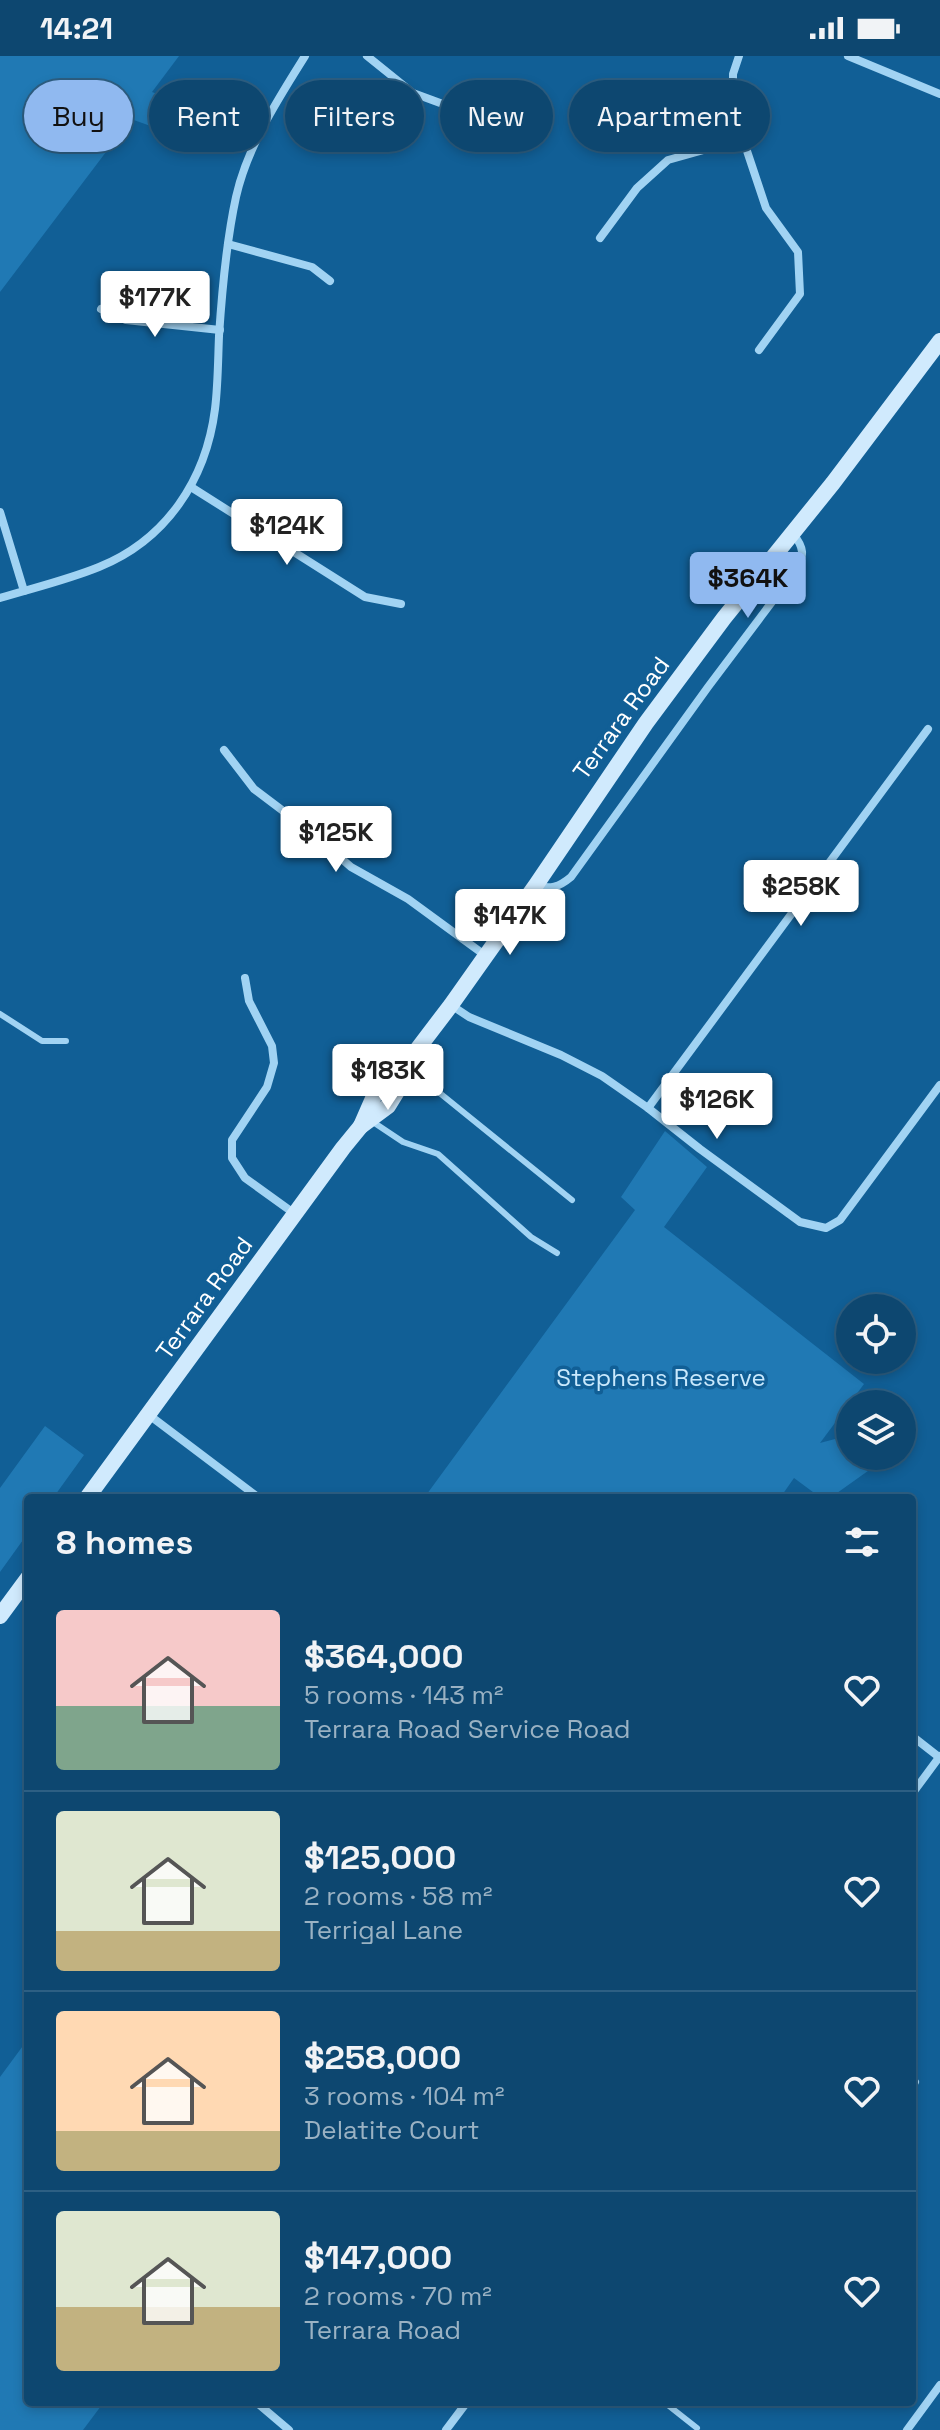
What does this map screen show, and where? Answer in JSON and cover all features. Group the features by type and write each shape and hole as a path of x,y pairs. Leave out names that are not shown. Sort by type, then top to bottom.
{"main road":[{"name":"Terrara Road","path":"90,1494 365,1121 383,1082 408,1062 451,1005 646,723 940,341"},
{"path":"0,1616 24,1583"}],"street":[{"path":"0,598 99,567 127,552 173,514 191,487 207,447 215,410 228,244 236,195 275,103 305,56"},
{"path":"367,56 413,93 440,103"},
{"path":"733,80 739,56"},
{"path":"848,56 940,94"},
{"path":"600,238 637,188 668,160 697,152"},
{"path":"747,152 766,208 798,252 800,294 759,350"},
{"path":"228,244 312,267 330,281"},
{"path":"101,309 126,320 220,330"},
{"path":"191,487 365,597 401,604"},
{"path":"0,512 24,591"},
{"path":"536,885 552,888 571,877 796,570 803,553 801,544 792,534"},
{"path":"648,1108 928,729"},
{"path":"224,750 254,789 351,867 408,899 486,956"},
{"path":"245,978 249,1001 272,1046 274,1063 267,1087 232,1140 232,1158 245,1178 295,1214"},
{"path":"451,1005 469,1017 561,1055 602,1076 800,1222 826,1228 840,1220 940,1085"},
{"path":"149,1415 254,1494"},
{"path":"916,1739 939,1756 916,1788"},
{"path":"907,2430 940,2385"},
{"path":"261,2406 289,2430"},
{"path":"446,2430 464,2406"}],"lane":[{"path":"0,1014 42,1041 66,1041"},
{"path":"408,1062 572,1200"},
{"path":"365,1121 403,1142 438,1154 531,1237 557,1253"},
{"path":"669,2406 697,2428"}],"green space":[{"path":"0,56 179,56 161,80 149,80 149,125 133,120 133,80 24,80 24,152 106,152 0,292"},
{"name":"Stephens Reserve","path":"665,1131 707,1167 664,1227 836,1362 836,1374 851,1374 864,1384 860,1390 836,1390 836,1422 820,1443 836,1439 836,1470 869,1470 836,1494 816,1494 794,1478 783,1494 427,1494 635,1210 621,1197"},
{"path":"45,1426 84,1455 56,1494 24,1494 24,1539 0,1572 0,1488"},
{"path":"24,2044 24,2406 101,2406 83,2430 0,2430 0,2077"}]}
